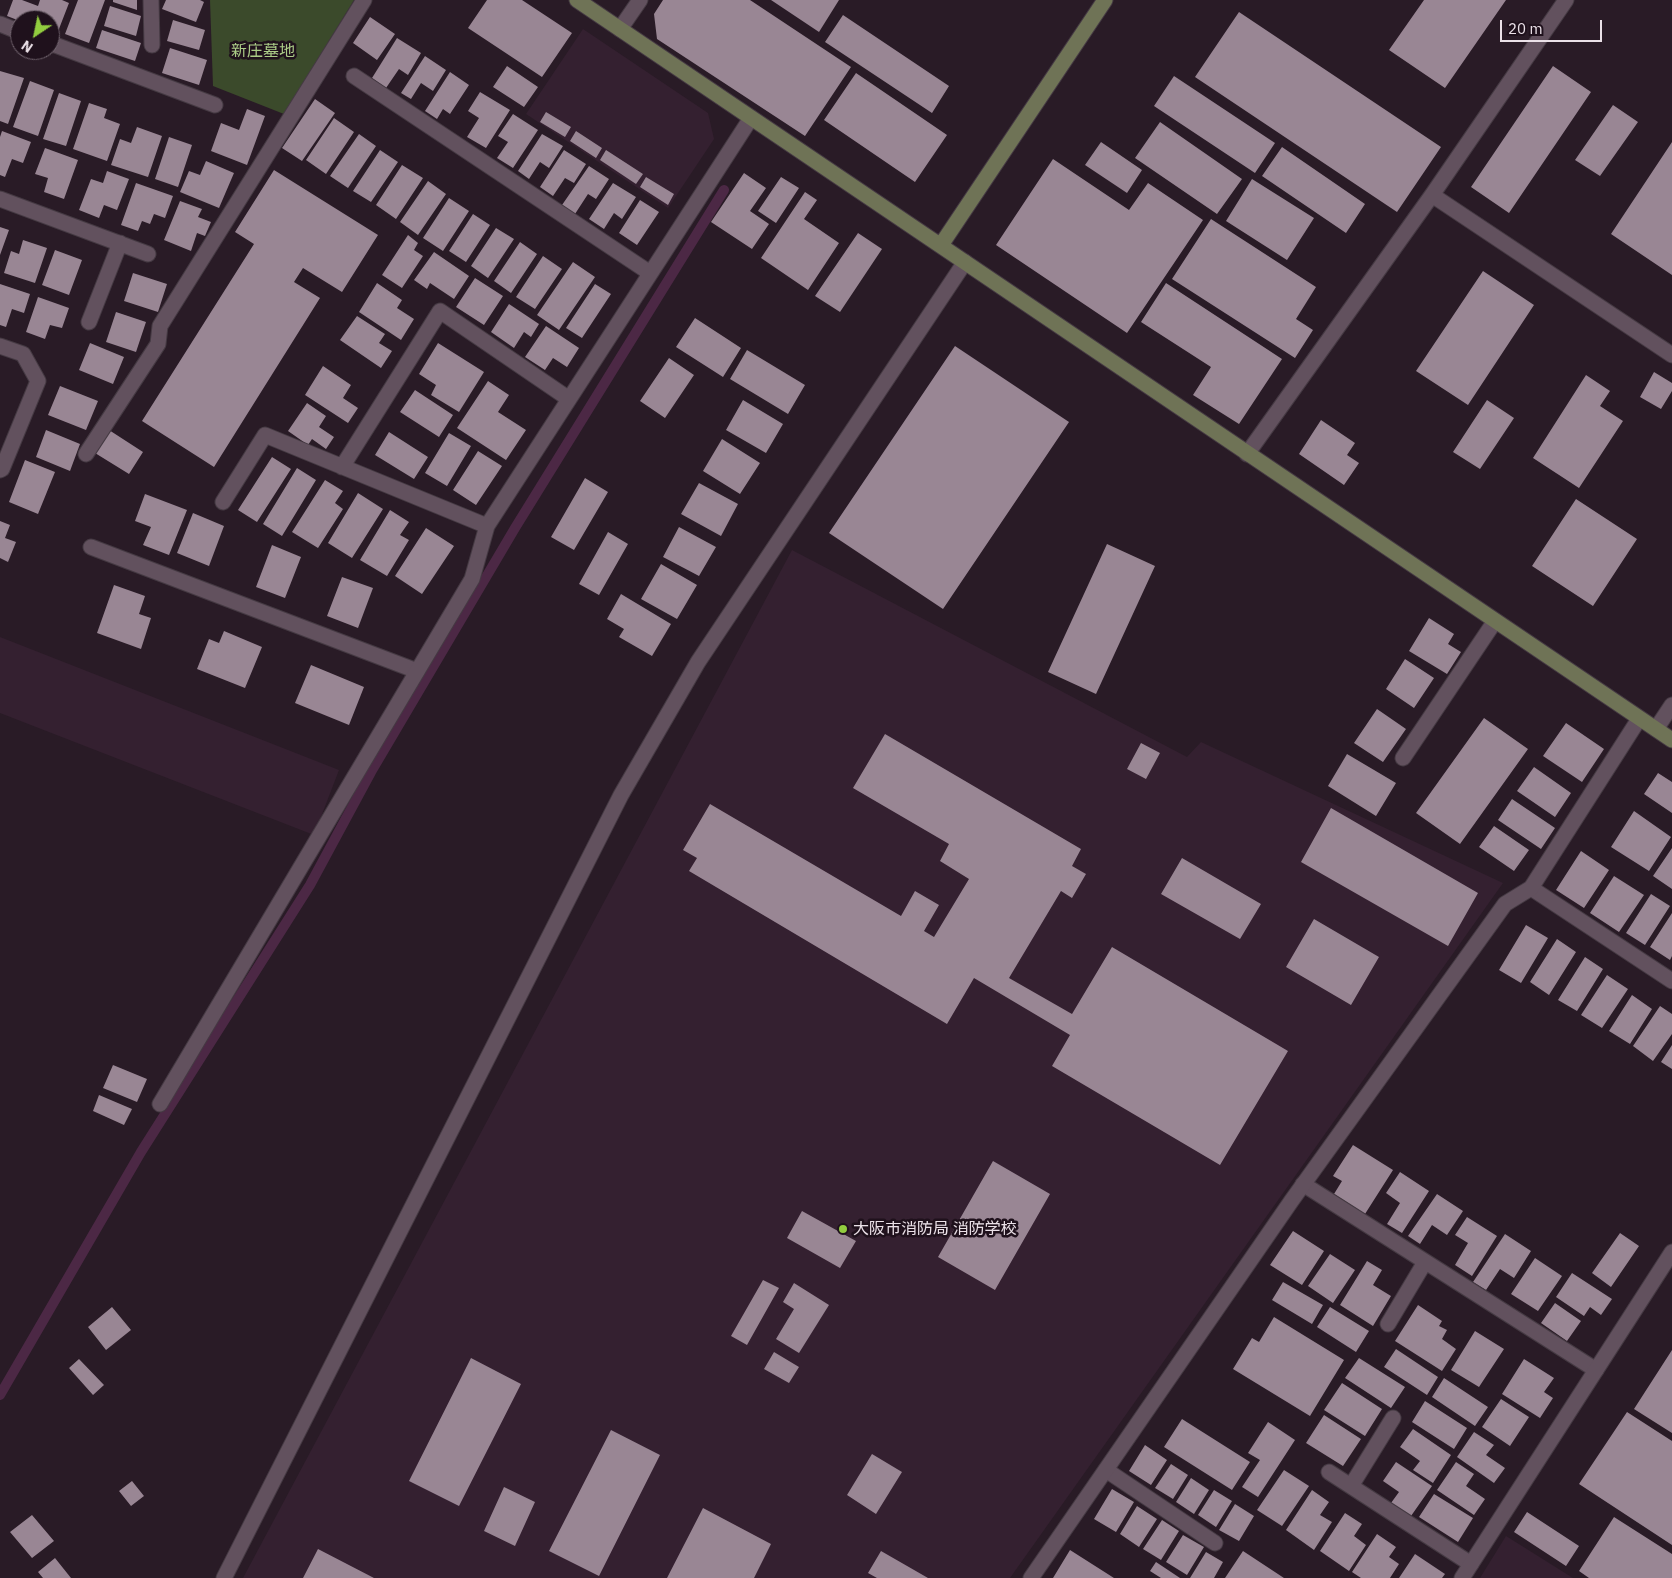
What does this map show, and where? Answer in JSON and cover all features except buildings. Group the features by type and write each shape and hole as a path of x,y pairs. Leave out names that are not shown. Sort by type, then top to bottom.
{"street":[{"path":"151,0 152,45"},
{"path":"86,454 158,344 160,326 364,0"},
{"path":"577,0 1672,740"},
{"path":"620,29 640,0"},
{"path":"941,245 1104,0"},
{"path":"1247,454 1432,195 1566,0"},
{"path":"60,47 215,105"},
{"path":"354,76 650,273"},
{"path":"160,1104 472,579 487,526 751,118"},
{"path":"1432,195 1672,355"},
{"path":"0,199 148,254"},
{"path":"90,322 120,243"},
{"path":"224,1578 621,795 698,662 965,262"},
{"path":"342,466 440,311 569,400"},
{"path":"0,346 23,354 38,382 0,470"},
{"path":"223,502 265,435 487,526"},
{"path":"91,546 417,671"},
{"path":"1403,758 1495,621"},
{"path":"1656,729 1672,705"},
{"path":"1031,1578 1303,1184 1505,904 1531,888 1639,719"},
{"path":"1531,888 1672,981"},
{"path":"1303,1184 1596,1370"},
{"path":"1462,1578 1672,1252"},
{"path":"1388,1324 1425,1262"},
{"path":"1351,1486 1393,1418"},
{"path":"1106,1470 1215,1543"},
{"path":"1329,1472 1471,1564"}],"shaded area":[{"path":"583,29 708,113 714,139 668,208 526,114"},
{"name":"大阪市消防局 消防学校","path":"792,550 1187,757 1201,742 1503,883 1010,1578 243,1578"},
{"path":"0,637 339,770 314,835 0,713"},
{"path":"1506,1536 1573,1578 1480,1578"}],"green space":[{"name":"新庄墓地","path":"210,0 354,0 284,114 213,86"}],"waterway":[{"path":"0,1395 141,1152 310,885 371,772 515,528 724,190"}],"place":[{"name":"大阪市消防局 消防学校","path":"843,1229"}]}
